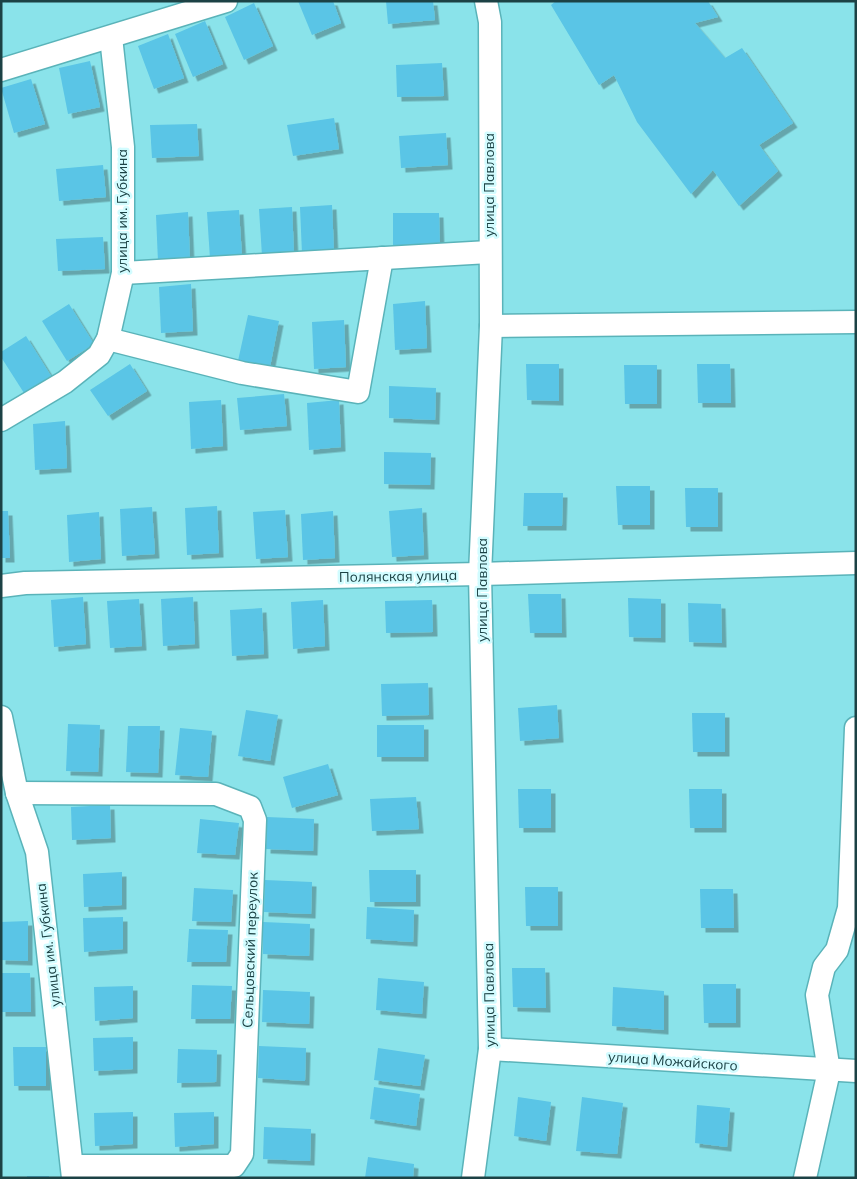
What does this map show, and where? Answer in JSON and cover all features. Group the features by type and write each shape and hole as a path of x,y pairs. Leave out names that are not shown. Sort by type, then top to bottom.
{"street":[{"path":"1,70 226,1"},
{"name":"улица Павлова","path":"473,1178 490,1049 480,574 491,326 489,252 490,22 486,1"},
{"name":"улица им. Губкина","path":"1,420 65,382 99,355 108,339 123,273 123,147 111,37"},
{"path":"123,273 489,252"},
{"path":"108,339 242,373 358,392 382,258"},
{"path":"491,326 856,322"},
{"name":"Полянская улица","path":"1,586 26,583 480,574 856,563"},
{"name":"улица им. Губкина","path":"1,717 17,793 37,852 73,1172"},
{"path":"805,1178 829,1071 817,994 824,967 837,950 849,908 856,728"},
{"name":"Сельцовский переулок","path":"17,793 216,794 250,807 255,820 242,1154 234,1166 73,1172"},
{"name":"улица Можайского","path":"490,1049 856,1072"}],"building":[{"path":"298,1 333,1 341,23 312,35"},
{"path":"386,1 433,1 435,20 388,24"},
{"path":"556,1 708,1 718,17 695,23 725,58 742,48 793,123 759,145 778,171 739,206 713,170 691,194 637,122 614,75 599,85 551,5"},
{"path":"254,3 273,46 244,60 225,17"},
{"path":"205,21 223,64 193,77 175,34"},
{"path":"168,34 184,78 154,89 138,46"},
{"path":"90,61 100,107 68,114 59,68"},
{"path":"442,63 444,96 397,97 396,65"},
{"path":"31,79 45,124 14,133 1,88"},
{"path":"334,118 339,149 293,156 287,125"},
{"path":"197,124 199,156 152,158 150,125"},
{"path":"446,133 448,165 401,168 399,136"},
{"path":"103,165 106,197 59,201 56,169"},
{"path":"332,205 334,252 302,254 300,207"},
{"path":"292,207 294,254 262,256 259,209"},
{"path":"239,210 242,257 210,259 207,212"},
{"path":"188,212 190,259 158,262 156,215"},
{"path":"393,213 439,213 440,246 393,245"},
{"path":"103,237 105,269 58,271 56,239"},
{"path":"191,284 193,331 161,333 159,287"},
{"path":"425,301 427,348 395,350 393,304"},
{"path":"69,304 94,344 67,361 42,321"},
{"path":"248,315 279,321 270,367 238,361"},
{"path":"344,320 346,367 314,369 312,322"},
{"path":"26,336 51,376 24,393 1,357 1,352"},
{"path":"130,364 147,391 108,416 90,390"},
{"path":"526,364 559,364 559,401 527,400"},
{"path":"697,364 730,364 731,403 698,403"},
{"path":"624,365 657,365 657,404 625,404"},
{"path":"389,386 436,388 435,420 389,418"},
{"path":"284,394 287,426 240,430 237,398"},
{"path":"221,400 223,446 191,449 189,402"},
{"path":"339,400 341,447 309,450 307,403"},
{"path":"65,421 67,468 35,470 33,424"},
{"path":"384,452 431,453 430,485 384,484"},
{"path":"616,486 650,486 650,525 618,525"},
{"path":"685,488 718,488 718,527 686,527"},
{"path":"524,493 563,493 562,526 523,526"},
{"path":"217,506 219,553 187,555 185,508"},
{"path":"152,507 155,554 122,556 120,509"},
{"path":"422,508 424,555 392,557 389,511"},
{"path":"285,510 288,557 256,559 253,512"},
{"path":"1,511 8,511 10,558 1,558"},
{"path":"333,511 335,558 303,560 301,514"},
{"path":"99,512 101,559 69,562 67,515"},
{"path":"528,594 561,594 562,633 530,633"},
{"path":"83,597 86,644 54,647 51,600"},
{"path":"193,597 195,644 163,646 161,599"},
{"path":"628,598 661,599 661,638 629,637"},
{"path":"139,599 142,646 110,648 107,601"},
{"path":"323,600 325,646 293,649 291,602"},
{"path":"432,600 433,632 386,633 385,601"},
{"path":"688,603 721,604 722,643 689,642"},
{"path":"262,608 264,654 232,656 230,610"},
{"path":"428,683 429,715 382,716 381,684"},
{"path":"557,705 559,738 520,741 518,708"},
{"path":"246,710 278,715 270,761 238,756"},
{"path":"692,713 725,713 725,752 693,752"},
{"path":"68,724 100,725 98,772 66,771"},
{"path":"377,725 424,725 424,757 377,757"},
{"path":"128,726 160,726 158,773 126,772"},
{"path":"180,728 212,731 208,777 175,775"},
{"path":"328,764 338,795 292,808 283,777"},
{"path":"518,789 551,789 551,828 519,828"},
{"path":"689,789 722,789 722,828 690,828"},
{"path":"416,797 419,829 372,831 370,799"},
{"path":"110,805 111,838 72,840 71,807"},
{"path":"267,817 314,819 313,851 266,849"},
{"path":"200,819 239,823 235,855 197,853"},
{"path":"369,870 416,870 416,902 370,902"},
{"path":"122,872 122,905 84,907 83,874"},
{"path":"265,880 312,882 311,914 264,912"},
{"path":"525,887 558,887 558,926 526,926"},
{"path":"194,888 233,890 231,922 192,921"},
{"path":"700,889 733,889 734,928 701,928"},
{"path":"367,907 414,910 413,942 366,939"},
{"path":"123,917 123,949 84,952 83,918"},
{"path":"28,921 28,961 1,960 1,922"},
{"path":"263,922 310,924 309,956 263,954"},
{"path":"189,929 228,930 226,962 187,962"},
{"path":"512,968 545,968 546,1008 513,1007"},
{"path":"1,973 30,973 31,1012 1,1012"},
{"path":"378,978 424,982 422,1014 376,1010"},
{"path":"703,984 736,984 736,1023 704,1023"},
{"path":"192,985 232,986 230,1019 191,1019"},
{"path":"133,986 133,1018 95,1021 94,987"},
{"path":"613,987 664,991 664,1030 612,1026"},
{"path":"263,990 310,992 309,1024 262,1022"},
{"path":"133,1037 133,1069 94,1071 93,1038"},
{"path":"259,1046 306,1048 305,1081 258,1078"},
{"path":"13,1047 46,1047 46,1086 14,1086"},
{"path":"378,1048 425,1055 420,1086 374,1080"},
{"path":"178,1049 217,1050 216,1082 177,1083"},
{"path":"374,1087 420,1094 416,1126 370,1119"},
{"path":"518,1097 551,1102 546,1141 514,1136"},
{"path":"582,1097 623,1103 617,1154 576,1151"},
{"path":"697,1105 730,1108 727,1147 695,1143"},
{"path":"133,1112 133,1144 95,1146 94,1113"},
{"path":"214,1112 214,1144 175,1147 174,1113"},
{"path":"264,1127 311,1129 310,1161 263,1159"},
{"path":"368,1157 414,1164 413,1178 365,1178"},
{"path":"27,1176 49,1176 49,1178 27,1178"}]}
